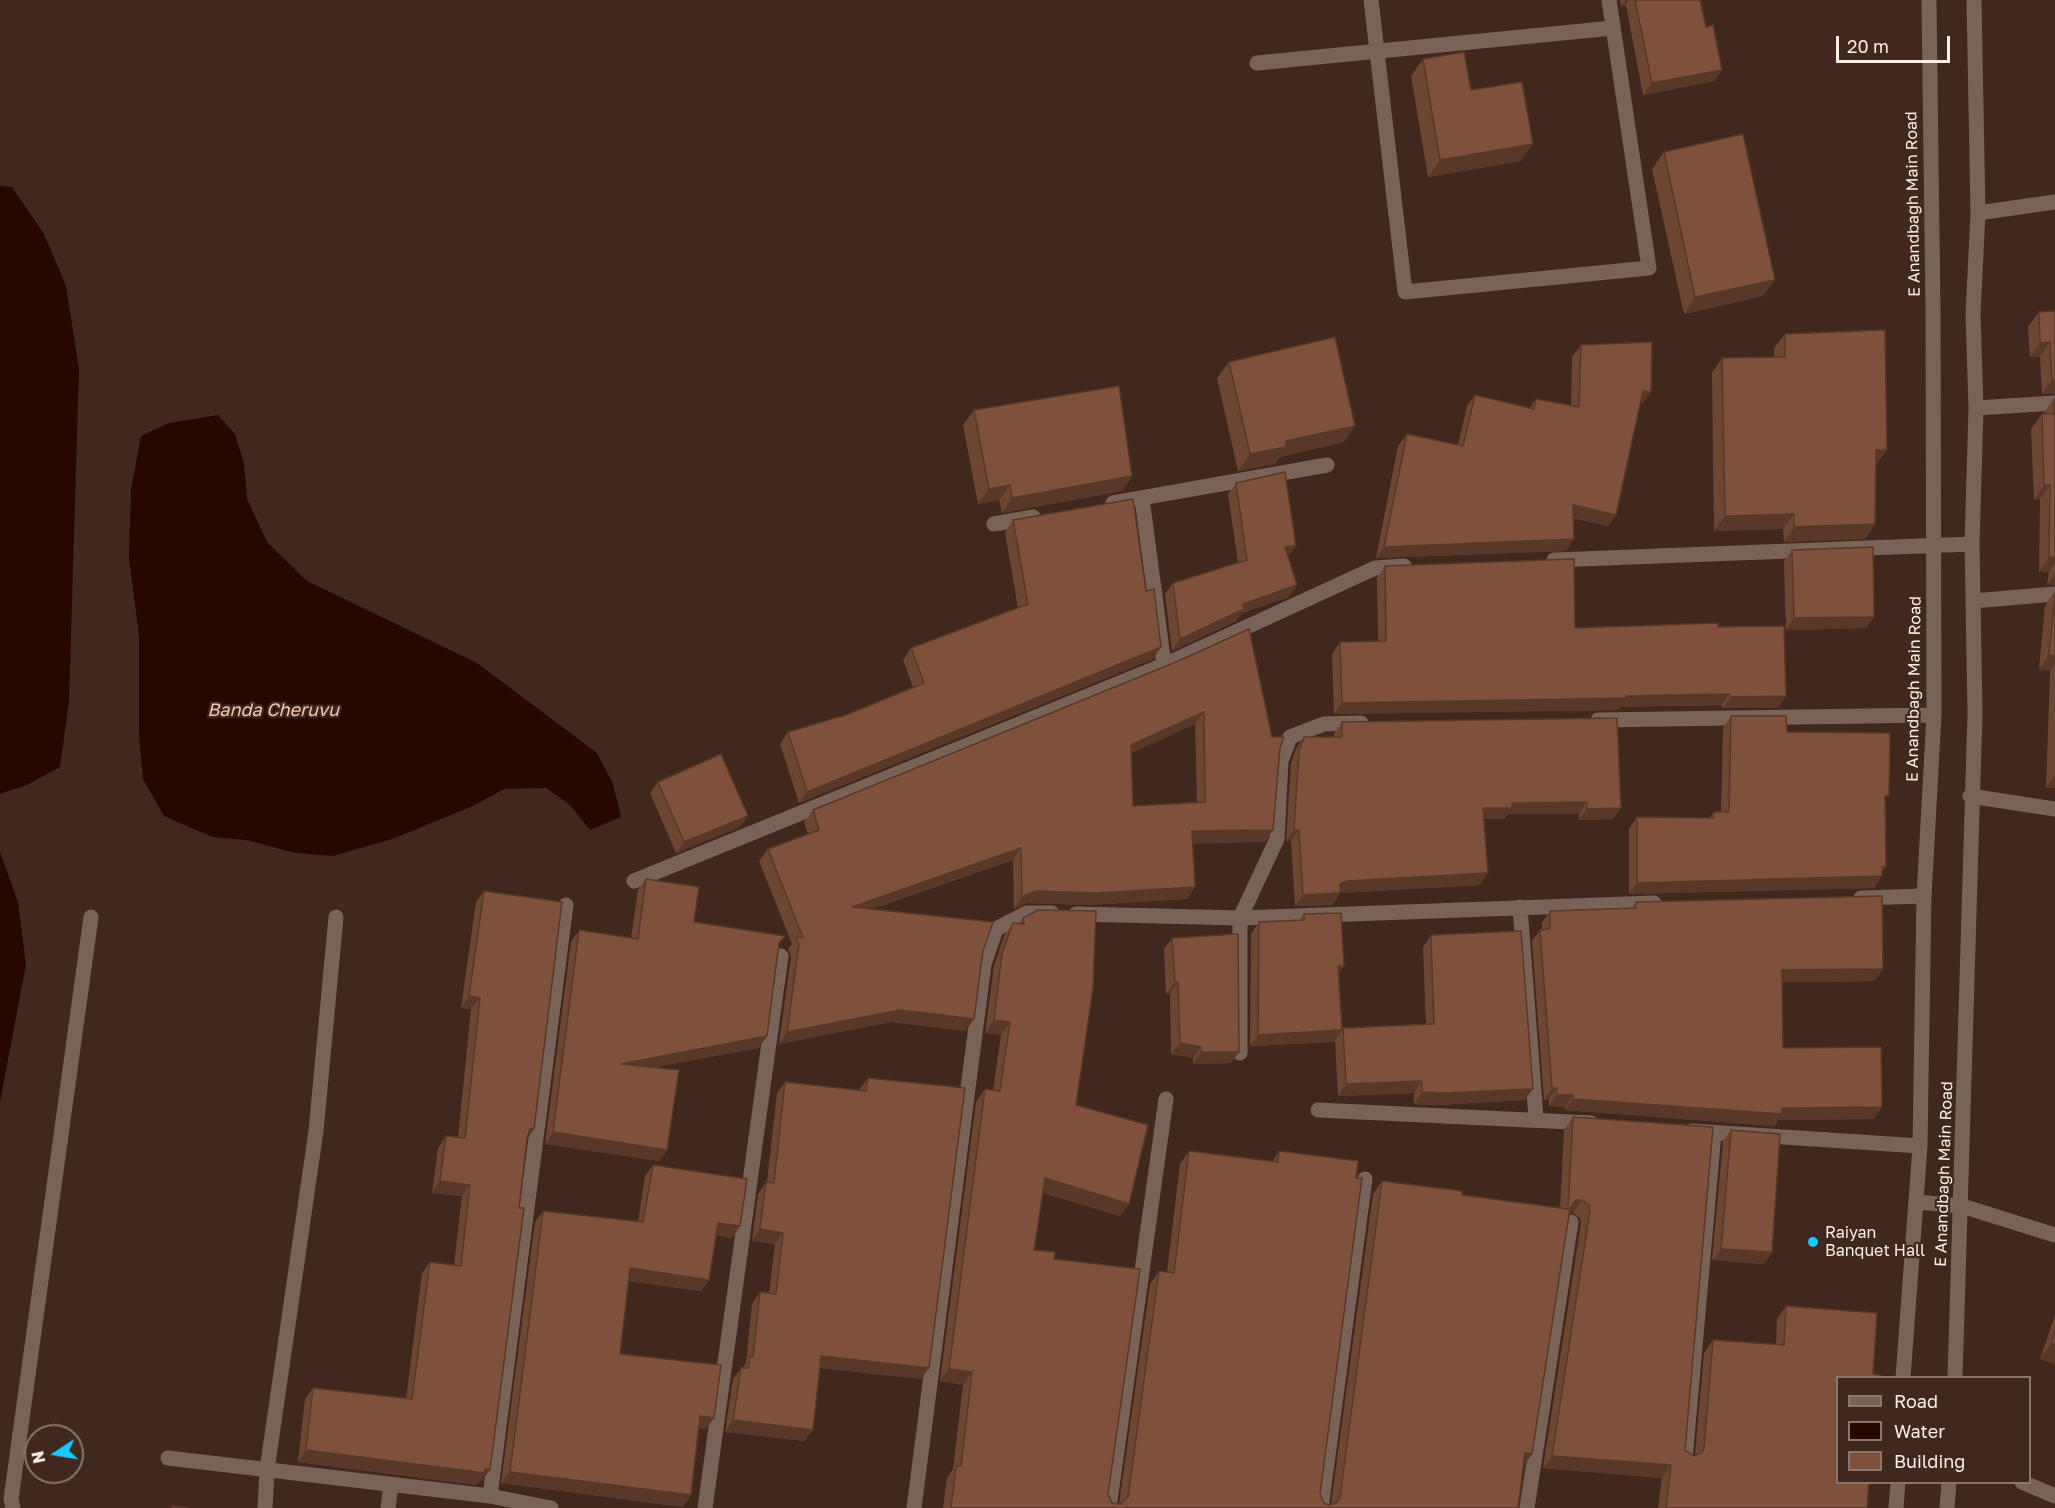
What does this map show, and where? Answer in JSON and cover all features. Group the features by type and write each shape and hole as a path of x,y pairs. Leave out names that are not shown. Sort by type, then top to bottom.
{"street":[{"path":"1371,0 1405,292 1649,268 1609,0"},
{"name":"E Anandbagh Main Road","path":"1903,1376 1920,1146 1924,896 1934,715 1933,313 1929,0"},
{"name":"E Anandbagh Main Road","path":"1955,1376 1962,1206 1970,796 1975,713 1972,544 1976,408 1973,314 1978,213 1974,0"},
{"path":"1257,63 1613,28"},
{"path":"1978,213 2055,202"},
{"path":"1976,408 2055,403"},
{"path":"1096,506 1327,465"},
{"path":"1142,498 1164,665"},
{"path":"994,524 1051,514"},
{"path":"1541,560 1972,544"},
{"path":"634,881 1164,665 1375,568 1422,566"},
{"path":"1973,601 2055,594"},
{"path":"1587,720 1934,715"},
{"path":"1240,1053 1240,918 1277,839 1281,761 1290,737 1324,724 1372,723"},
{"path":"1970,796 2055,809"},
{"path":"1841,898 1924,896"},
{"path":"914,1508 984,964 996,930 1028,913 1240,918 1520,906 1674,903"},
{"path":"490,1496 566,905"},
{"path":"1520,906 1536,1118"},
{"path":"13,1508 11,1499 91,917"},
{"path":"265,1508 267,1470 316,1131 336,917"},
{"path":"705,1508 782,956"},
{"path":"1109,1508 1166,1099"},
{"path":"1318,1110 1536,1118 1607,1124"},
{"path":"1678,1130 1920,1146"},
{"path":"1685,1459 1714,1133"},
{"path":"1321,1508 1365,1179"},
{"path":"1916,1202 1962,1206 2055,1235"},
{"path":"1527,1508 1571,1222"},
{"path":"168,1458 490,1496 551,1508"},
{"path":"1896,1508 1898,1484"},
{"path":"1947,1508 1949,1484"},
{"path":"2027,1484 2055,1496"},
{"path":"388,1508 391,1485"}],"water":[{"path":"0,186 12,187 44,234 66,286 79,369 69,701 60,767 27,785 0,794"},
{"name":"Banda Cheruvu","path":"218,415 235,434 244,463 247,499 267,542 307,581 477,663 597,753 613,784 621,817 590,830 570,805 546,788 504,789 473,806 392,839 333,856 296,853 246,840 212,837 164,816 143,779 139,735 139,636 129,558 131,489 141,436 169,423"},
{"path":"0,852 18,902 26,965 0,1102"}],"building":[{"path":"1635,0 1700,0 1706,27 1713,25 1722,70 1652,83"},
{"path":"1464,52 1471,90 1522,82 1533,144 1440,160 1423,59"},
{"path":"1743,134 1775,280 1695,297 1664,152"},
{"path":"2055,311 2055,380 2052,380 2050,342 2040,343 2039,312"},
{"path":"1885,330 1887,450 1876,450 1875,524 1794,527 1794,514 1725,516 1722,358 1785,357 1785,334"},
{"path":"1335,337 1355,426 1286,441 1286,447 1250,454 1229,362"},
{"path":"1652,342 1651,392 1643,391 1616,515 1573,505 1574,539 1384,547 1407,434 1463,446 1475,395 1534,409 1536,399 1579,407 1581,345"},
{"path":"1119,386 1132,476 1012,498 1010,485 989,489 974,410"},
{"path":"2054,399 2055,557 2049,557 2050,485 2044,485 2042,414 2054,414"},
{"path":"1285,472 1296,546 1285,547 1297,585 1243,604 1244,609 1180,639 1173,583 1247,560 1236,483"},
{"path":"1133,499 1146,591 1154,589 1161,647 807,792 788,732 846,715 924,683 911,648 1028,604 1013,520"},
{"path":"1873,547 1874,617 1794,618 1792,550"},
{"path":"1574,559 1575,628 1718,623 1718,627 1784,626 1786,696 1731,697 1729,694 1342,703 1340,642 1386,641 1385,566"},
{"path":"2055,594 2055,656 2049,655"},
{"path":"1249,629 1272,737 1284,737 1280,748 1273,830 1192,831 1195,887 1096,893 1036,891 1022,897 1021,848 852,907 993,922 983,951 974,1019 900,1010 787,1032 799,945 796,937 803,938 768,849 819,830 813,810 1176,662","holes":["1204,712 1205,802 1133,806 1131,745"]},
{"path":"1731,716 1786,716 1787,732 1890,733 1889,796 1885,796 1886,867 1882,867 1882,876 1637,883 1637,817 1714,818 1714,812 1729,812"},
{"path":"1617,718 1621,808 1587,809 1587,802 1512,803 1512,808 1483,808 1488,873 1347,881 1340,884 1340,893 1303,895 1299,830 1294,830 1299,752 1304,737 1342,737 1342,722"},
{"path":"721,754 748,816 684,842 658,782"},
{"path":"646,879 699,887 694,922 785,936 779,943 767,1036 621,1064 679,1070 667,1150 553,1132 579,930 638,939"},
{"path":"484,891 562,902 534,1129 530,1129 527,1139 519,1208 524,1208 490,1470 485,1469 485,1473 306,1450 313,1388 412,1399 430,1262 461,1266 470,1185 440,1181 446,1136 465,1138 480,998 469,996"},
{"path":"1882,896 1883,969 1782,970 1783,1048 1881,1047 1882,1107 1782,1108 1782,1114 1573,1099 1573,1095 1557,1095 1557,1088 1552,1088 1540,930 1550,929 1550,911 1636,908 1636,902"},
{"path":"1038,910 1096,911 1093,988 1076,1105 1148,1125 1129,1204 1045,1178 1034,1250 1055,1252 1054,1259 1140,1269 1108,1494 1112,1503 1121,1504 1128,1497 1159,1271 1174,1273 1189,1151 1278,1162 1279,1151 1358,1161 1356,1178 1362,1178 1320,1494 1324,1503 1329,1505 1337,1502 1340,1497 1382,1181 1462,1191 1462,1195 1568,1209 1573,1117 1713,1127 1685,1450 1694,1456 1702,1452 1704,1448 1713,1340 1784,1345 1786,1306 1877,1313 1873,1374 1880,1376 1836,1376 1836,1484 1869,1484 1867,1508 1666,1508 1671,1465 1552,1456 1590,1211 1589,1205 1582,1200 1576,1200 1570,1208 1532,1454 1525,1453 1518,1508 951,1508 956,1466 961,1466 972,1372 949,1369 985,1089 1000,1091 1010,1022 994,1020 1002,953 1013,923 1024,924 1023,918"},
{"path":"1341,913 1344,966 1338,966 1342,1030 1258,1035 1259,922 1304,920 1304,914"},
{"path":"1521,931 1533,1089 1446,1093 1422,1092 1422,1081 1346,1084 1343,1028 1434,1024 1431,935"},
{"path":"1238,934 1239,1052 1201,1052 1201,1047 1180,1043 1178,982 1175,982 1172,938"},
{"path":"868,1078 965,1088 929,1368 821,1356 813,1430 733,1420 741,1368 749,1368 750,1356 753,1357 760,1292 776,1294 783,1233 760,1229 766,1182 774,1183 785,1082 866,1091"},
{"path":"1731,1130 1780,1134 1772,1252 1721,1249"},
{"path":"653,1165 747,1179 740,1226 718,1223 709,1280 630,1268 620,1354 721,1365 714,1418 700,1416 691,1495 510,1472 543,1211 643,1222"},
{"path":"2055,1330 2055,1345 2051,1343"}],"place":[{"name":"Raiyan Banquet Hall","path":"1813,1242"}]}
